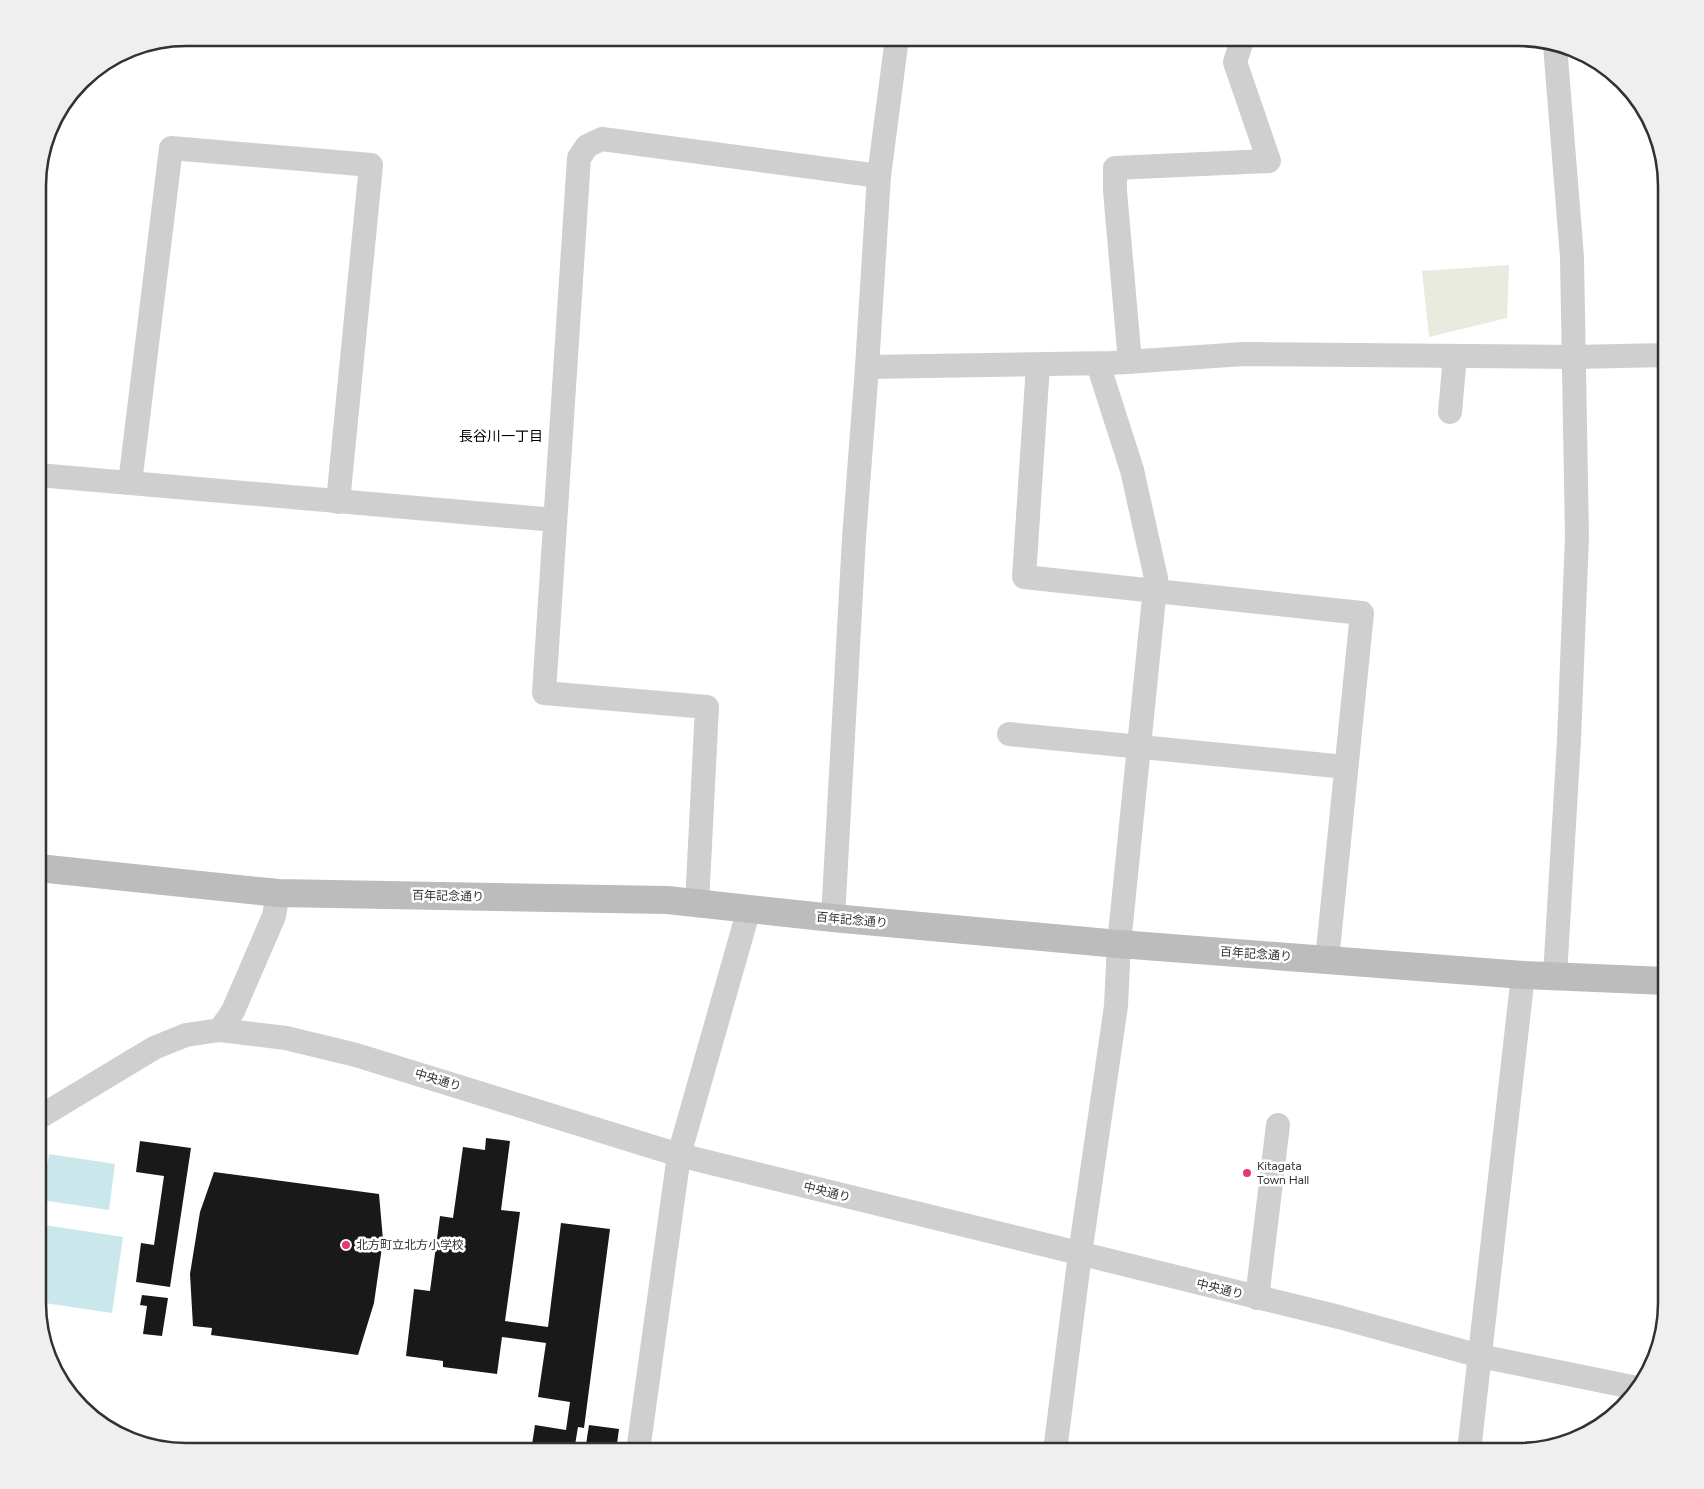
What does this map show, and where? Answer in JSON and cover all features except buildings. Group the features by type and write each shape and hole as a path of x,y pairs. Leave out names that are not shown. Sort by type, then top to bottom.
{"street":[{"path":"833,918 854,548 879,176 896,46"},
{"path":"1130,362 1115,191 1115,168 1269,161 1235,62 1241,46"},
{"path":"1555,976 1569,740 1577,536 1572,257 1557,52"},
{"path":"697,904 707,707 544,693 579,158 587,146 602,139 879,176"},
{"path":"130,483 171,148 361,164 371,165 338,502"},
{"path":"867,367 1098,364 1244,354 1574,357 1657,355"},
{"path":"1450,412 1455,356"},
{"path":"1056,1443 1080,1254 1116,1006 1119,944 1156,578 1132,470 1098,364"},
{"path":"1038,365 1024,578 1155,590 1362,613 1327,960"},
{"path":"47,476 555,520"},
{"path":"1009,734 1346,768"},
{"name":"百年記念通り","path":"47,869 278,893 667,900 833,918 1119,944 1523,975 1658,981"},
{"path":"220,1030 233,1012 274,916 278,893"},
{"path":"639,1443 679,1155 749,909"},
{"path":"1470,1443 1523,975"},
{"name":"中央通り","path":"47,1113 154,1048 186,1035 220,1030 286,1038 356,1055 679,1155 1339,1318 1480,1356 1630,1387"},
{"path":"1257,1298 1278,1125"}],"shaded area":[{"path":"1509,265 1507,318 1429,337 1422,271"}],"water":[{"path":"49,1154 115,1164 109,1210 47,1201 47,1166"},
{"path":"47,1225 123,1237 112,1313 47,1303"}],"place":[{"name":"Kitagata Town Hall","path":"1247,1173"},
{"name":"北方町立北方小学校","path":"346,1245"}],"district":[{"name":"長谷川一丁目","path":"501,436"}]}
